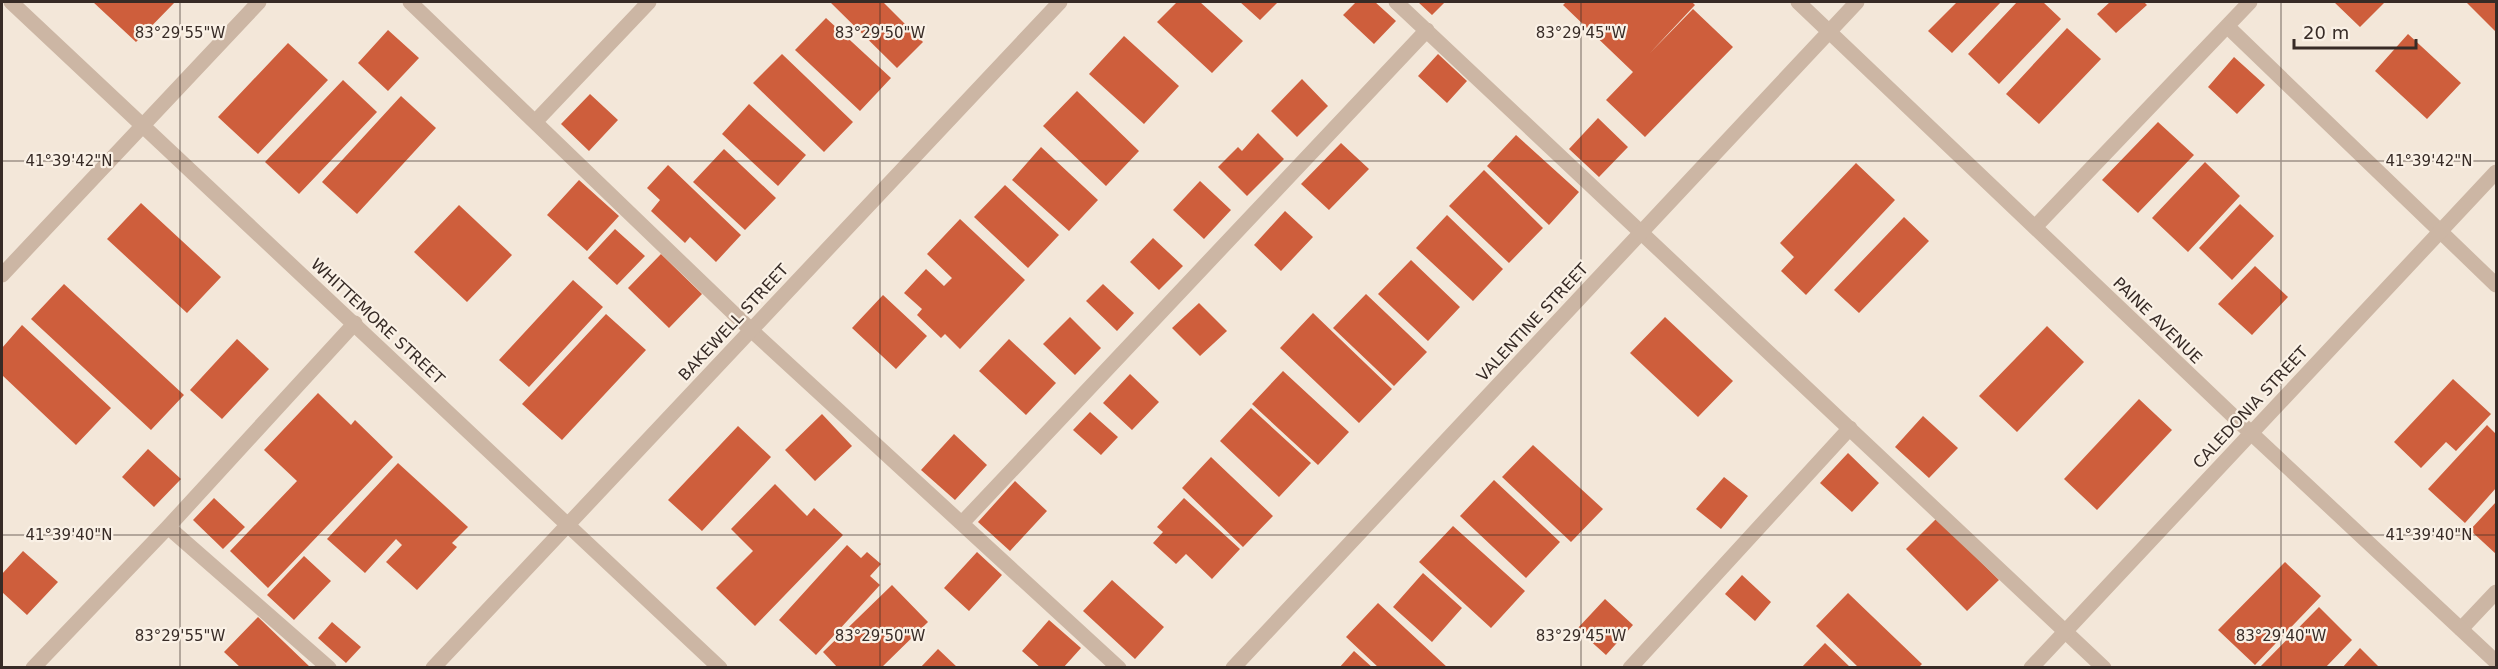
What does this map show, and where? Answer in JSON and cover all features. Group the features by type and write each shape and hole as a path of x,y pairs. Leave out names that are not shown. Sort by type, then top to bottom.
{"street":[{"name":"WHITTEMORE STREET","path":"11,2 720,668"},
{"path":"2,275 259,2"},
{"path":"410,2 751,330 1119,668"},
{"path":"535,122 649,2"},
{"name":"BAKEWELL STREET","path":"434,668 1060,2"},
{"path":"1396,2 2104,668"},
{"name":"PAINE AVENUE","path":"1798,2 2250,433 2496,662"},
{"name":"VALENTINE STREET","path":"1233,668 1857,2"},
{"path":"2035,227 2250,2"},
{"path":"2227,26 2496,285"},
{"path":"962,523 1427,30"},
{"name":"CALEDONIA STREET","path":"2031,668 2496,172"},
{"path":"33,668 355,324"},
{"path":"1630,668 1850,428"},
{"path":"168,526 329,668"},
{"path":"2461,629 2496,592"}],"building":[{"path":"93,2 175,2 136,42"},
{"path":"830,2 883,2 923,42 897,68"},
{"path":"1177,2 1200,2 1243,41 1212,73 1157,22"},
{"path":"1240,2 1278,2 1260,20"},
{"path":"1356,2 1375,2 1396,21 1374,44 1343,15"},
{"path":"1418,2 1445,2 1432,15"},
{"path":"1566,2 1692,2 1695,5 1649,54 1693,9 1733,47 1645,137 1606,100 1633,72 1563,5"},
{"path":"1957,2 2001,2 1952,53 1928,31"},
{"path":"2017,2 2043,2 2061,19 1999,84 1968,54"},
{"path":"2110,2 2144,2 2147,5 2116,33 2097,14"},
{"path":"2334,2 2385,2 2360,27"},
{"path":"2466,2 2496,2 2496,32"},
{"path":"826,18 891,78 860,111 795,50"},
{"path":"2067,28 2101,59 2039,124 2006,94"},
{"path":"388,30 419,58 388,91 358,63"},
{"path":"2408,34 2461,83 2427,119 2375,71"},
{"path":"1124,36 1179,86 1144,124 1089,74"},
{"path":"288,43 328,80 258,154 218,117"},
{"path":"782,54 853,122 824,152 753,83"},
{"path":"1438,54 1467,81 1447,103 1418,76"},
{"path":"2234,57 2265,85 2237,114 2208,87"},
{"path":"1302,79 1328,106 1297,137 1271,111"},
{"path":"343,80 377,112 299,194 265,162"},
{"path":"1077,91 1139,151 1106,186 1043,126"},
{"path":"590,94 618,120 589,151 561,124"},
{"path":"401,96 436,128 357,214 322,182"},
{"path":"749,104 806,155 778,186 722,134"},
{"path":"1598,118 1628,147 1599,177 1569,149"},
{"path":"2158,122 2194,155 2138,213 2102,180"},
{"path":"1258,133 1284,159 1247,196 1218,167 1238,147 1242,151"},
{"path":"1516,135 1579,192 1549,225 1487,166"},
{"path":"1341,143 1369,169 1329,210 1301,184"},
{"path":"1041,147 1098,200 1069,231 1012,180"},
{"path":"724,149 776,198 745,230 693,182"},
{"path":"2205,162 2240,196 2188,252 2152,218"},
{"path":"1856,163 1895,200 1806,295 1781,271 1794,257 1780,243"},
{"path":"668,165 741,235 716,262 690,237 685,243 651,211 660,200 647,188"},
{"path":"1484,170 1543,228 1509,263 1449,206"},
{"path":"579,180 619,216 587,251 547,215"},
{"path":"1200,181 1231,210 1204,239 1173,210"},
{"path":"1005,185 1059,235 1028,268 974,217"},
{"path":"141,203 221,277 187,313 107,239"},
{"path":"2240,204 2274,236 2232,280 2199,248"},
{"path":"459,205 512,255 467,302 414,252"},
{"path":"1285,211 1313,237 1281,271 1254,245"},
{"path":"1447,215 1503,269 1473,301 1416,248"},
{"path":"1904,217 1929,241 1859,313 1834,290"},
{"path":"960,219 1025,280 960,349 945,334 941,338 917,315 922,309 904,293 926,269 944,286 952,278 927,254"},
{"path":"615,229 645,256 617,285 588,258"},
{"path":"1153,238 1183,266 1159,290 1130,262"},
{"path":"661,254 702,294 669,328 628,288"},
{"path":"1411,260 1460,307 1428,341 1378,294"},
{"path":"2255,266 2288,297 2252,335 2218,304"},
{"path":"573,280 603,307 529,387 499,360"},
{"path":"64,284 184,395 151,430 31,319"},
{"path":"1103,284 1134,313 1117,331 1086,301"},
{"path":"1366,294 1427,352 1394,386 1333,328"},
{"path":"883,295 927,336 896,369 852,328"},
{"path":"1199,303 1227,331 1200,356 1172,328"},
{"path":"1313,313 1392,389 1359,423 1280,348"},
{"path":"606,314 646,350 562,440 522,404"},
{"path":"1070,317 1101,348 1075,375 1043,344"},
{"path":"1665,317 1733,381 1698,417 1630,353"},
{"path":"22,325 111,408 76,445 2,375 2,348"},
{"path":"2047,326 2084,362 2017,432 1979,396"},
{"path":"237,339 269,369 222,419 190,390"},
{"path":"1009,339 1056,383 1026,415 979,371"},
{"path":"1283,371 1349,432 1318,465 1252,404"},
{"path":"1130,374 1159,402 1132,430 1103,403"},
{"path":"2453,379 2491,414 2456,451 2446,442 2421,468 2394,442"},
{"path":"318,393 351,425 355,420 393,457 268,588 230,551 297,481 264,450"},
{"path":"2139,399 2172,430 2097,510 2064,479"},
{"path":"1251,408 1311,463 1279,497 1220,441"},
{"path":"1090,412 1118,437 1101,455 1073,430"},
{"path":"822,414 852,446 815,481 785,450"},
{"path":"1923,416 1958,448 1929,478 1895,447"},
{"path":"2487,425 2496,434 2496,488 2465,523 2428,489"},
{"path":"738,426 771,457 702,531 668,500"},
{"path":"954,434 987,465 955,500 921,470"},
{"path":"1533,445 1603,509 1571,542 1502,477"},
{"path":"148,449 181,479 154,507 122,477"},
{"path":"1848,453 1879,483 1852,512 1820,483"},
{"path":"1211,457 1273,516 1243,547 1182,488"},
{"path":"398,463 468,527 452,543 457,547 417,590 386,562 402,545 396,539 365,573 327,539"},
{"path":"1724,477 1748,496 1721,529 1696,509"},
{"path":"1494,480 1560,542 1526,578 1460,516"},
{"path":"1015,481 1047,511 1010,551 978,522"},
{"path":"775,484 807,516 814,508 843,535 755,626 716,588 753,551 731,529"},
{"path":"214,498 245,527 223,549 193,520"},
{"path":"1184,498 1240,549 1212,579 1186,554 1176,564 1153,543 1163,532 1157,527"},
{"path":"2496,502 2496,554 2470,530"},
{"path":"1937,518 1999,580 1967,611 1906,549"},
{"path":"1453,526 1525,591 1491,628 1419,562"},
{"path":"847,545 861,558 867,552 881,564 870,576 880,585 816,655 779,620"},
{"path":"23,551 58,582 27,615 2,592 2,574"},
{"path":"977,552 1002,575 969,611 944,588"},
{"path":"304,556 331,581 294,620 267,595"},
{"path":"2285,562 2321,596 2255,665 2218,630"},
{"path":"1423,573 1462,608 1432,642 1393,607"},
{"path":"1742,575 1771,602 1755,621 1725,594"},
{"path":"1112,580 1164,627 1135,659 1083,611"},
{"path":"892,585 928,622 881,668 838,668 823,652"},
{"path":"1848,593 1922,664 1918,668 1859,668 1816,626"},
{"path":"1605,599 1633,625 1606,655 1577,629"},
{"path":"1378,603 1448,668 1379,668 1346,637"},
{"path":"2319,607 2352,640 2325,668 2259,668"},
{"path":"258,617 311,668 241,668 224,652"},
{"path":"1049,620 1081,648 1063,668 1041,668 1022,651"},
{"path":"332,622 361,647 346,663 318,638"},
{"path":"1825,643 1851,668 1801,668"},
{"path":"2360,648 2380,668 2342,668"},
{"path":"938,649 958,668 920,668"},
{"path":"1354,651 1373,668 1339,668"}]}
